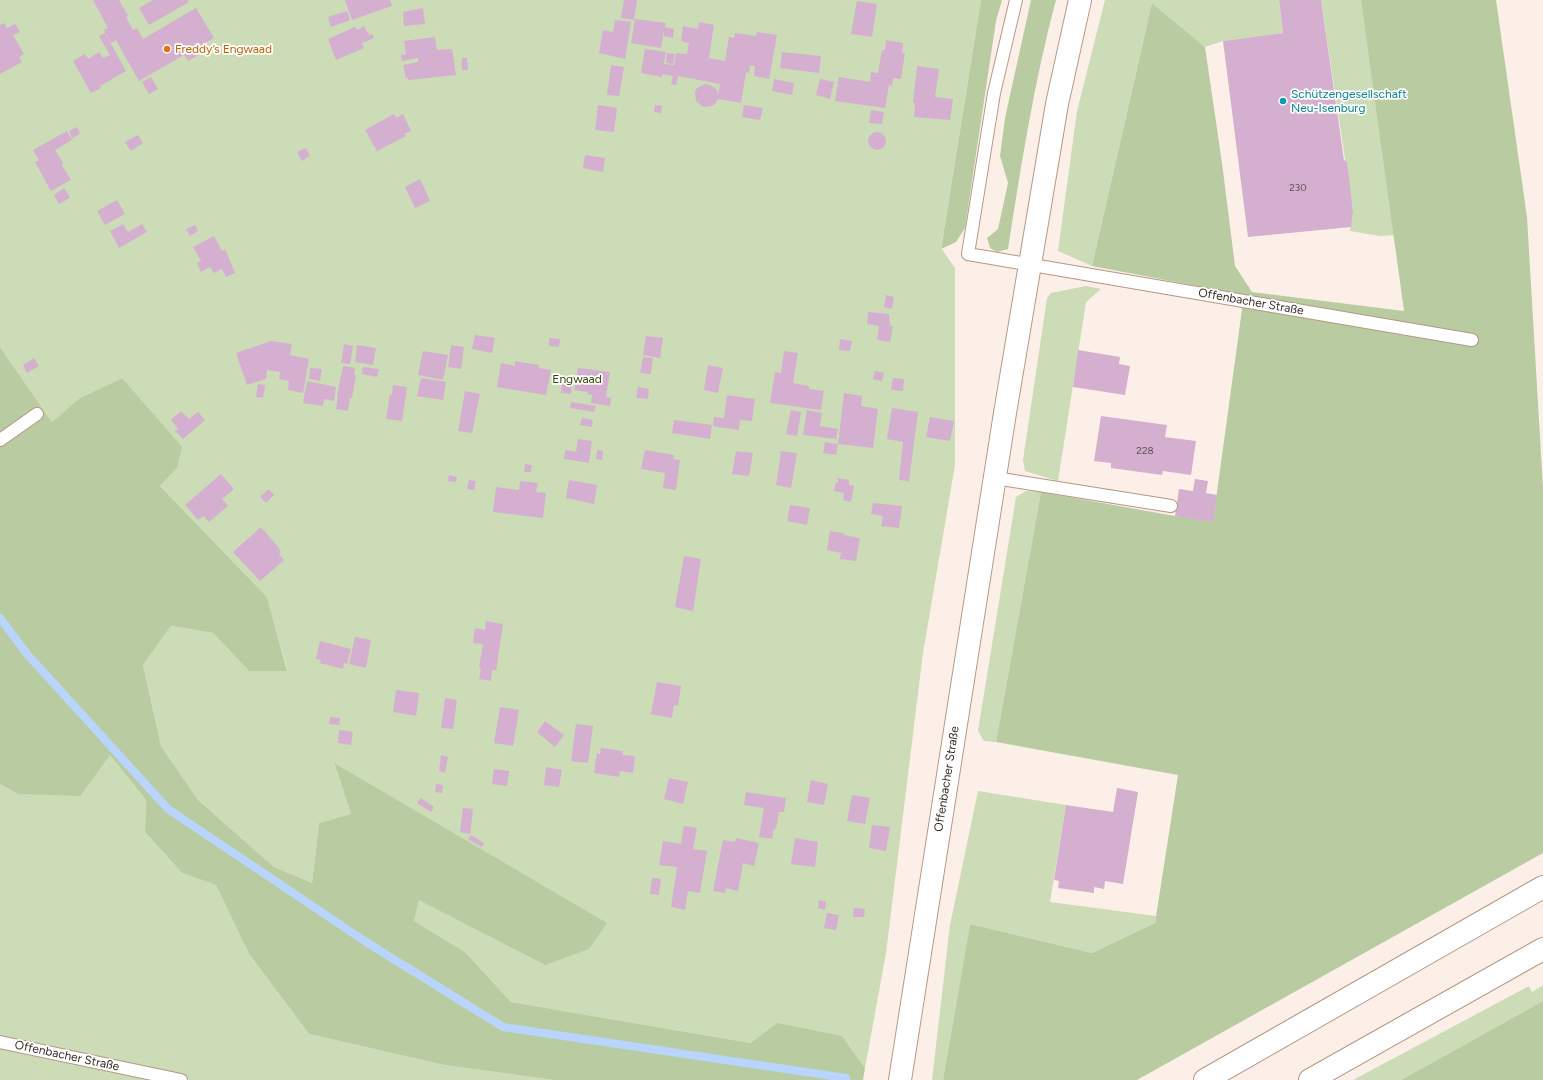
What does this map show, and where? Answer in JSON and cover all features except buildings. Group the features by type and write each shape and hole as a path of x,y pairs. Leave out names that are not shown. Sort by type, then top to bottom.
{"main road":[{"name":"Offenbacher Straße","path":"900,1080 1030,264 1057,104 1080,0"},
{"path":"1205,1080 1543,887"},
{"path":"1310,1080 1543,949"}],"lane":[{"path":"1016,0 994,93 968,254 1030,264"},
{"name":"Offenbacher Straße","path":"1030,264 1472,340"},
{"path":"0,440 37,414"},
{"path":"995,478 1171,506"},
{"name":"Offenbacher Straße","path":"0,1042 181,1080"}],"green space":[{"name":"Engwaad","path":"0,0 981,0 941,248 955,268 955,465 923,653 886,953 865,1068 842,1036 751,1043 511,1002 465,952 414,921 419,899 545,965 334,764 351,814 319,823 312,883 274,867 198,800 161,746 143,665 171,626 213,633 249,671 287,670 267,597 160,486 177,468 122,378 80,398 52,422 0,347"},
{"path":"981,0 1002,0 996,21 965,228 956,242 941,249"},
{"path":"1031,0 1056,0 1041,62 1023,155 1008,249 997,252 990,248 987,238 998,229 1008,183 1000,156 1005,118"},
{"path":"1105,0 1279,0 1283,33 1223,41 1205,47 1152,3 1092,266 1058,251 1077,111"},
{"path":"1321,0 1361,0 1395,235 1380,236 1350,231 1353,212"},
{"path":"1361,0 1496,0 1527,217 1543,488 1543,853 1137,1080 943,1080 970,924 1092,953 1155,923 1178,775 996,742 1041,492 1175,516 1213,521 1244,295 1092,266 1152,3 1205,47 1235,266 1252,292 1404,311"},
{"path":"1086,286 1101,289 1086,302 1058,481 1025,471 1023,460 1047,298 1051,293"},
{"path":"0,347 52,422 80,398 122,378 182,447 177,468 160,486 267,597 287,671 249,671 213,633 171,626 143,665 161,746 198,800 274,867 312,883 319,823 351,814 334,763 607,923 589,949 545,965 419,900 414,921 465,952 511,1002 751,1043 777,1023 842,1036 865,1068 863,1080 554,1080 444,1065 309,1034 249,954 216,885 182,873 145,832 146,800 110,755 80,796 18,794 0,784"},
{"path":"1026,491 1041,492 996,742 984,741 978,731 1016,497"},
{"path":"110,755 146,800 145,832 182,873 216,885 249,954 309,1034 444,1065 554,1080 0,1080 0,784 18,794"},
{"path":"978,791 1066,805 1050,902 1156,916 1155,923 1092,953 970,924 943,1080 932,1080 950,925"},
{"path":"1543,985 1543,1001 1401,1080 1353,1080 1529,986 1532,992"},
{"path":"1543,1001 1543,1080 1401,1080"}],"waterway":[{"path":"0,618 27,654 168,809 366,942 503,1027 846,1078"}],"place":[{"name":"Freddy’s Engwaad","path":"167,49"},
{"name":"Schützengesellschaft Neu-Isenburg","path":"1283,101"}]}
